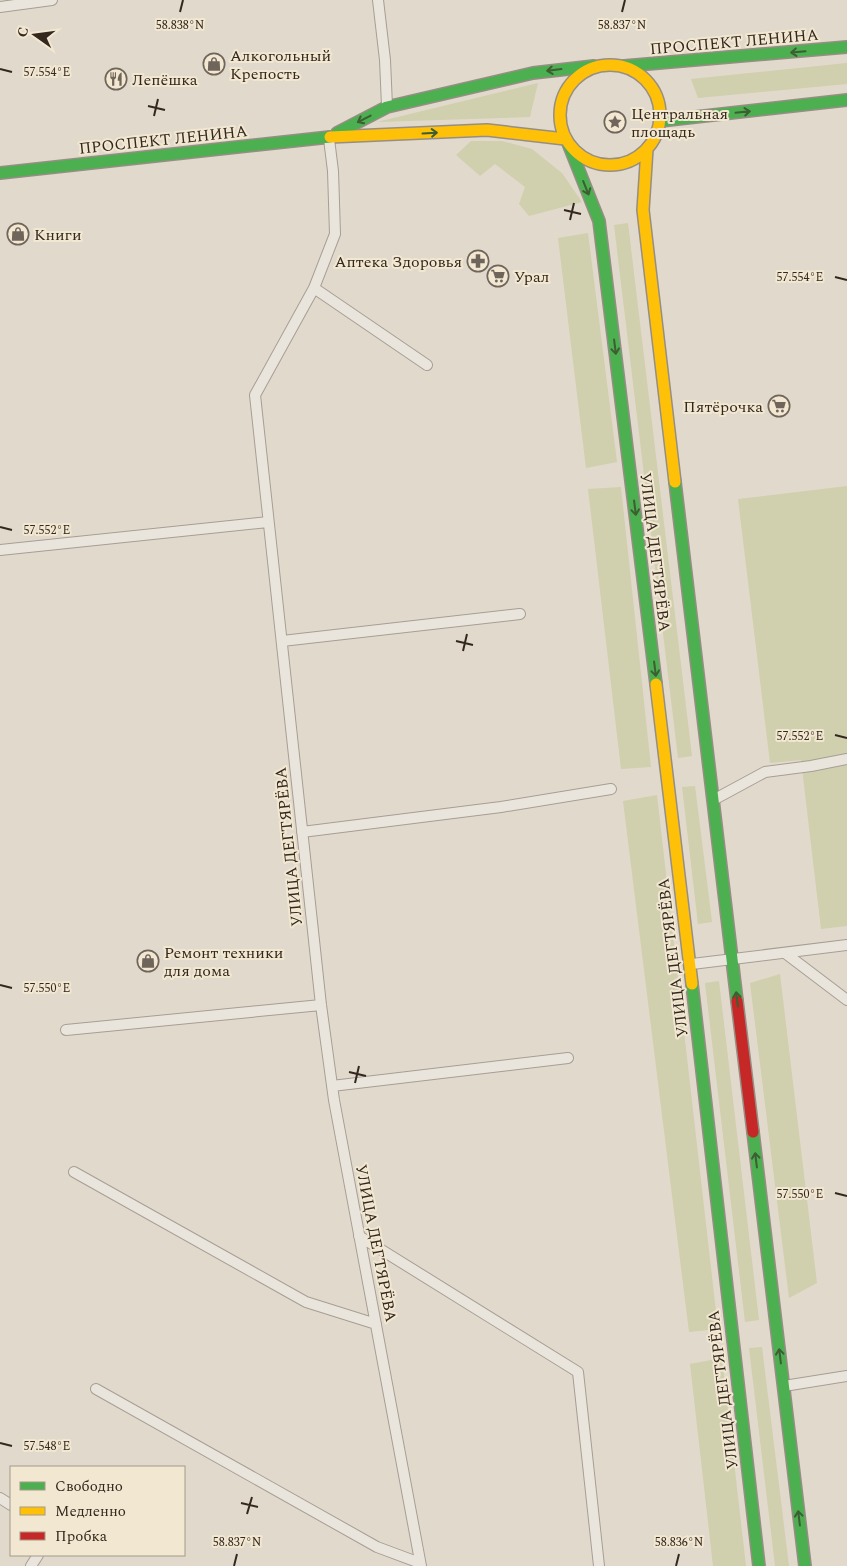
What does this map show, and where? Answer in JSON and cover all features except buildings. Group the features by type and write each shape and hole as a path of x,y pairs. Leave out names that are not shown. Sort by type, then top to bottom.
{"main road":[{"name":"ПРОСПЕКТ ЛЕНИНА","path":"624,66 847,47"},
{"name":"ПРОСПЕКТ ЛЕНИНА","path":"329,137 387,107 532,73 603,65"},
{"path":"603,65 624,66 638,73 650,84 660,105 660,121 654,140 634,159 610,165 594,163 573,149 566,141 560,123 562,100 573,80 582,73 603,65"},
{"path":"660,121 847,100"},
{"name":"ПРОСПЕКТ ЛЕНИНА","path":"0,173 329,137 487,130 566,141"},
{"name":"УЛИЦА ДЕГТЯРЁВА","path":"566,141 599,221 668,780 759,1566"},
{"name":"УЛИЦА ДЕГТЯРЁВА","path":"647,148 643,210 805,1566"}],"lane":[{"path":"0,7 52,0"},
{"path":"378,0 385,60 387,107"},
{"name":"УЛИЦА ДЕГТЯРЁВА","path":"329,137 333,171 335,234 314,288 255,394 321,1005 332,1086 421,1565"},
{"path":"314,288 427,365"},
{"path":"0,550 268,522"},
{"path":"282,640 520,614"},
{"path":"712,800 765,772 811,766 847,758"},
{"path":"302,832 501,807 611,788"},
{"path":"689,964 847,945"},
{"path":"785,953 847,1000"},
{"path":"66,1030 321,1005"},
{"path":"332,1086 568,1058"},
{"path":"74,1172 306,1302 376,1324"},
{"path":"359,1236 578,1372 600,1566"},
{"path":"783,1387 847,1376"},
{"path":"96,1389 377,1548 421,1565"}],"green space":[{"path":"847,63 847,84 698,98 691,79"},
{"path":"538,83 530,117 377,122"},
{"path":"471,141 502,141 532,149 562,173 582,202 529,216 519,204 525,187 495,164 480,176 456,155"},
{"path":"628,223 692,756 678,758 614,225"},
{"path":"588,233 617,462 586,468 558,238"},
{"path":"847,486 847,926 821,929 801,760 770,763 738,499"},
{"path":"621,487 651,767 621,769 588,489"},
{"path":"695,786 712,922 698,924 682,787"},
{"path":"657,795 718,1329 689,1332 623,801"},
{"path":"780,974 817,1283 789,1298 750,983"},
{"path":"719,981 759,1320 745,1322 705,983"},
{"path":"762,1347 789,1566 775,1566 749,1348"},
{"path":"722,1358 746,1566 713,1566 690,1364"}],"traffic: fast":[{"path":"624,66 847,47"},
{"path":"337,133 387,107 533,73 594,66"},
{"path":"660,121 847,100"},
{"path":"0,173 330,137"},
{"path":"568,143 599,221 656,684"},
{"path":"675,482 737,1001"},
{"path":"692,984 759,1566"},
{"path":"753,1132 805,1566"}],"traffic: slow":[{"path":"610,65 629,68 646,79 657,96 660,115 657,134 646,151 629,162 610,165 591,162 574,151 563,134 560,115 563,96 574,79 591,68 610,65"},
{"path":"330,137 487,130 565,139"},
{"path":"647,149 643,210 675,482"},
{"path":"656,684 692,984"}],"traffic: jam":[{"path":"737,1001 753,1132"}],"place":[{"name":"Алкогольный Крепость","path":"214,64"},
{"name":"Лепёшка","path":"116,79"},
{"name":"Центральная площадь","path":"615,122"},
{"name":"Книги","path":"18,234"},
{"name":"Аптека Здоровья","path":"478,261"},
{"name":"Урал","path":"498,276"},
{"name":"Пятёрочка","path":"779,406"},
{"name":"Ремонт техники для дома","path":"148,961"}]}
